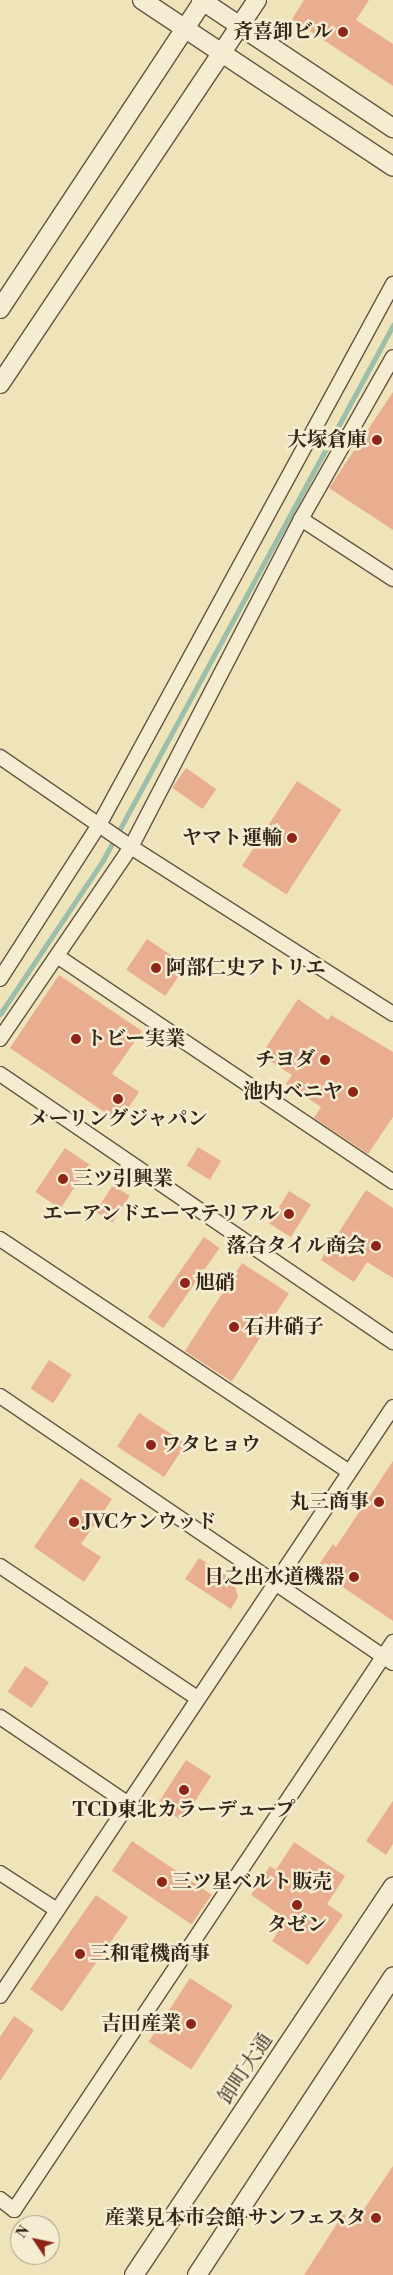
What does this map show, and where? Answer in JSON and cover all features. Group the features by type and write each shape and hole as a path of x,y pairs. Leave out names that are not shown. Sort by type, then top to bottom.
{"street":[{"path":"142,0 185,30 224,51 393,167"},
{"path":"0,384 257,0"},
{"path":"0,309 203,1 393,128"},
{"path":"0,979 101,827 393,284"},
{"path":"0,1039 57,956 127,844 301,519 393,357"},
{"path":"301,519 393,579"},
{"path":"0,757 101,827 393,1014"},
{"path":"57,956 393,1182"},
{"path":"0,1074 393,1342"},
{"path":"0,1239 350,1472"},
{"path":"0,1396 388,1660"},
{"path":"0,1996 274,1582 393,1407"},
{"path":"0,1566 197,1698"},
{"path":"0,2199 14,2210 388,1660 393,1642"},
{"path":"0,1717 127,1803"},
{"path":"0,1873 57,1910"},
{"name":"卸町大通","path":"134,2275 393,1886"},
{"path":"197,2275 393,1977"}],"building":[{"name":"斉喜卸ビル","path":"304,0 369,0 356,20 393,44 393,86 292,19"},
{"name":"大塚倉庫","path":"393,392 393,530 329,488"},
{"path":"186,768 216,789 203,809 172,788"},
{"name":"ヤマト運輸","path":"297,781 341,810 286,895 242,866"},
{"name":"阿部仁史アトリエ","path":"147,939 186,965 165,996 126,970"},
{"name":"トビー実業","path":"59,975 142,1031 112,1074 139,1092 119,1122 10,1048"},
{"path":"298,999 328,1020 331,1015 393,1052 393,1117 368,1154 314,1118 321,1107 286,1084 292,1075 261,1055"},
{"path":"198,1147 221,1161 210,1180 187,1166"},
{"name":"三ツ引興業","path":"65,1148 90,1165 60,1209 35,1192"},
{"path":"113,1185 130,1196 112,1223 96,1212"},
{"name":"落合タイル商会","path":"366,1190 393,1208 393,1278 367,1262 354,1282 321,1260"},
{"name":"エーアンドエーマテリアル","path":"289,1191 311,1205 291,1237 269,1223"},
{"name":"旭硝","path":"204,1237 220,1248 163,1328 148,1317"},
{"name":"石井硝子","path":"242,1263 289,1293 232,1382 185,1351"},
{"path":"49,1360 72,1375 53,1403 30,1389"},
{"name":"ワタヒョウ","path":"139,1413 186,1443 164,1477 117,1447"},
{"path":"393,1461 393,1621 316,1569 333,1544 336,1547"},
{"name":"JVCケンウッド","path":"81,1478 112,1499 81,1544 101,1557 84,1582 34,1547"},
{"path":"199,1558 233,1580 238,1597 231,1609 185,1579"},
{"path":"25,1666 49,1682 32,1708 8,1692"},
{"name":"TCD東北カラーデュープ","path":"186,1760 211,1776 182,1821 157,1804"},
{"path":"393,1801 393,1844 386,1855 366,1841"},
{"name":"三ツ星ベルト販売","path":"132,1841 212,1895 191,1925 112,1871"},
{"path":"294,1842 345,1876 327,1904 343,1915 308,1965 272,1941 286,1919 251,1895 270,1866 276,1870"},
{"name":"三和電機商事","path":"96,1895 128,1917 62,2012 30,1989"},
{"name":"吉田産業","path":"190,1978 233,2006 191,2070 149,2042"},
{"path":"14,2016 34,2030 0,2081 0,2037"},
{"name":"産業見本市会館 サンフェスタ","path":"393,2166 393,2275 304,2275 343,2214 356,2221"}],"waterway":[{"path":"0,1014 103,860 393,325"}],"place":[{"name":"斉喜卸ビル","path":"343,32"},
{"name":"大塚倉庫","path":"377,440"},
{"name":"ヤマト運輸","path":"292,838"},
{"name":"阿部仁史アトリエ","path":"156,968"},
{"name":"トビー実業","path":"76,1039"},
{"name":"チヨダ","path":"325,1060"},
{"name":"池内ベニヤ","path":"353,1092"},
{"name":"メーリングジャパン","path":"118,1099"},
{"name":"三ツ引興業","path":"63,1179"},
{"name":"エーアンドエーマテリアル","path":"289,1214"},
{"name":"落合タイル商会","path":"376,1246"},
{"name":"旭硝","path":"185,1283"},
{"name":"石井硝子","path":"234,1327"},
{"name":"ワタヒョウ","path":"151,1445"},
{"name":"丸三商事","path":"379,1502"},
{"name":"JVCケンウッド","path":"74,1522"},
{"name":"日之出水道機器","path":"354,1577"},
{"name":"TCD東北カラーデュープ","path":"184,1790"},
{"name":"三ツ星ベルト販売","path":"162,1882"},
{"name":"タゼン","path":"297,1905"},
{"name":"三和電機商事","path":"80,1954"},
{"name":"吉田産業","path":"191,2024"},
{"name":"産業見本市会館 サンフェスタ","path":"376,2218"}]}
